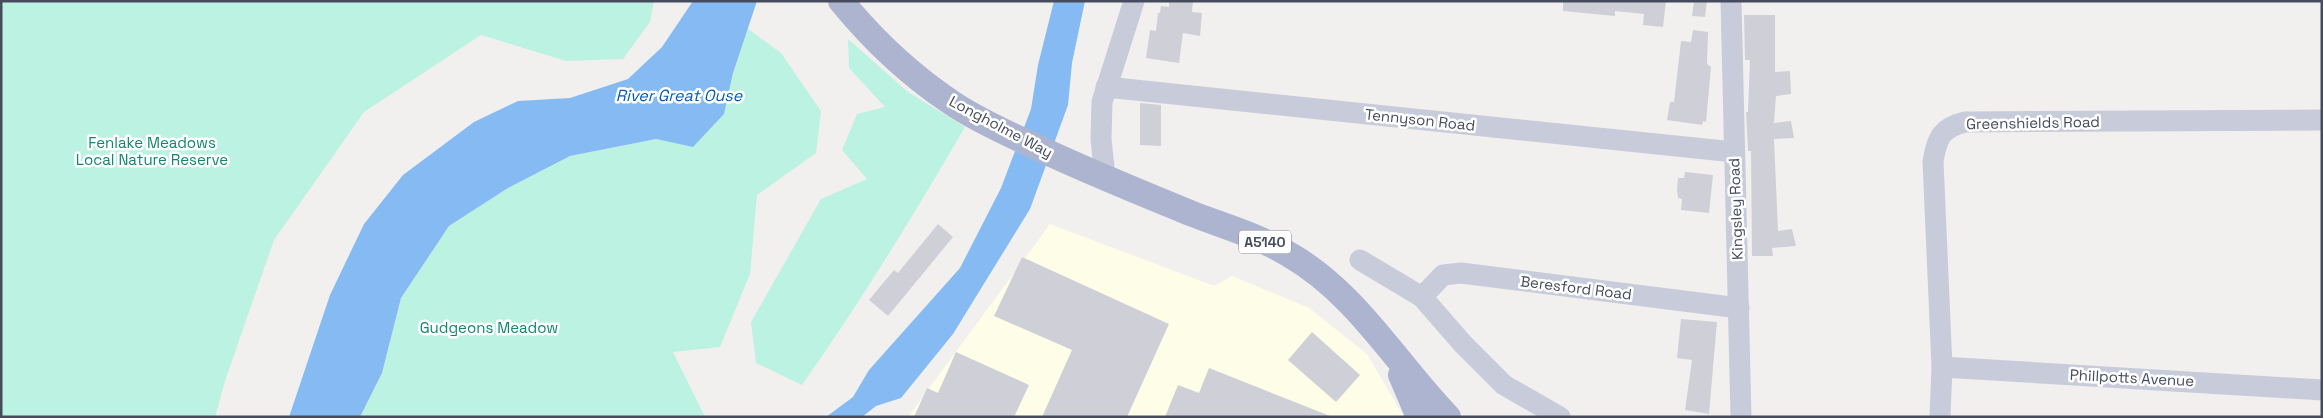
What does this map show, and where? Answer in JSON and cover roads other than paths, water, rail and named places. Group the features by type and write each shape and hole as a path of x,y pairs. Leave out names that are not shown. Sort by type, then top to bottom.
{"main road":[{"name":"Longholme Way","path":"840,1 882,47 928,86 953,104 1010,135 1105,177"},
{"name":"A5140","path":"1105,177 1257,239 1291,255 1343,295 1369,323 1393,356 1448,417"},
{"name":"A5140","path":"1393,356 1419,417"}],"street":[{"path":"1105,177 1101,139 1102,102 1134,1"},
{"name":"Kingsley Road","path":"1731,1 1741,417"},
{"name":"Tennyson Road","path":"1106,87 1734,152"},
{"name":"Greenshields Road","path":"1940,417 1942,367 1933,161 1937,142 1950,126 1965,122 2322,120"},
{"path":"1360,260 1422,297 1463,344 1504,384 1560,417"},
{"name":"Beresford Road","path":"1422,297 1443,275 1461,273 1739,308"},
{"name":"Phillpotts Avenue","path":"1942,367 2322,390"}],"water":[{"name":"River Great Ouse","path":"693,1 757,1 733,73 724,114 693,147 656,139 570,156 508,188 449,226 401,298 382,373 360,417 289,417 330,295 364,224 403,175 474,122 518,101 570,98 628,79 662,47"},
{"path":"1054,1 1085,1 1072,63 1068,105 1030,209 953,334 901,398 876,406 862,417 826,417 853,397 869,370 960,268 1001,188 1031,109 1038,65"}],"park label":[{"name":"Fenlake Meadows Local Nature Reserve","path":"152,152"},
{"name":"Gudgeons Meadow","path":"489,328"}]}
